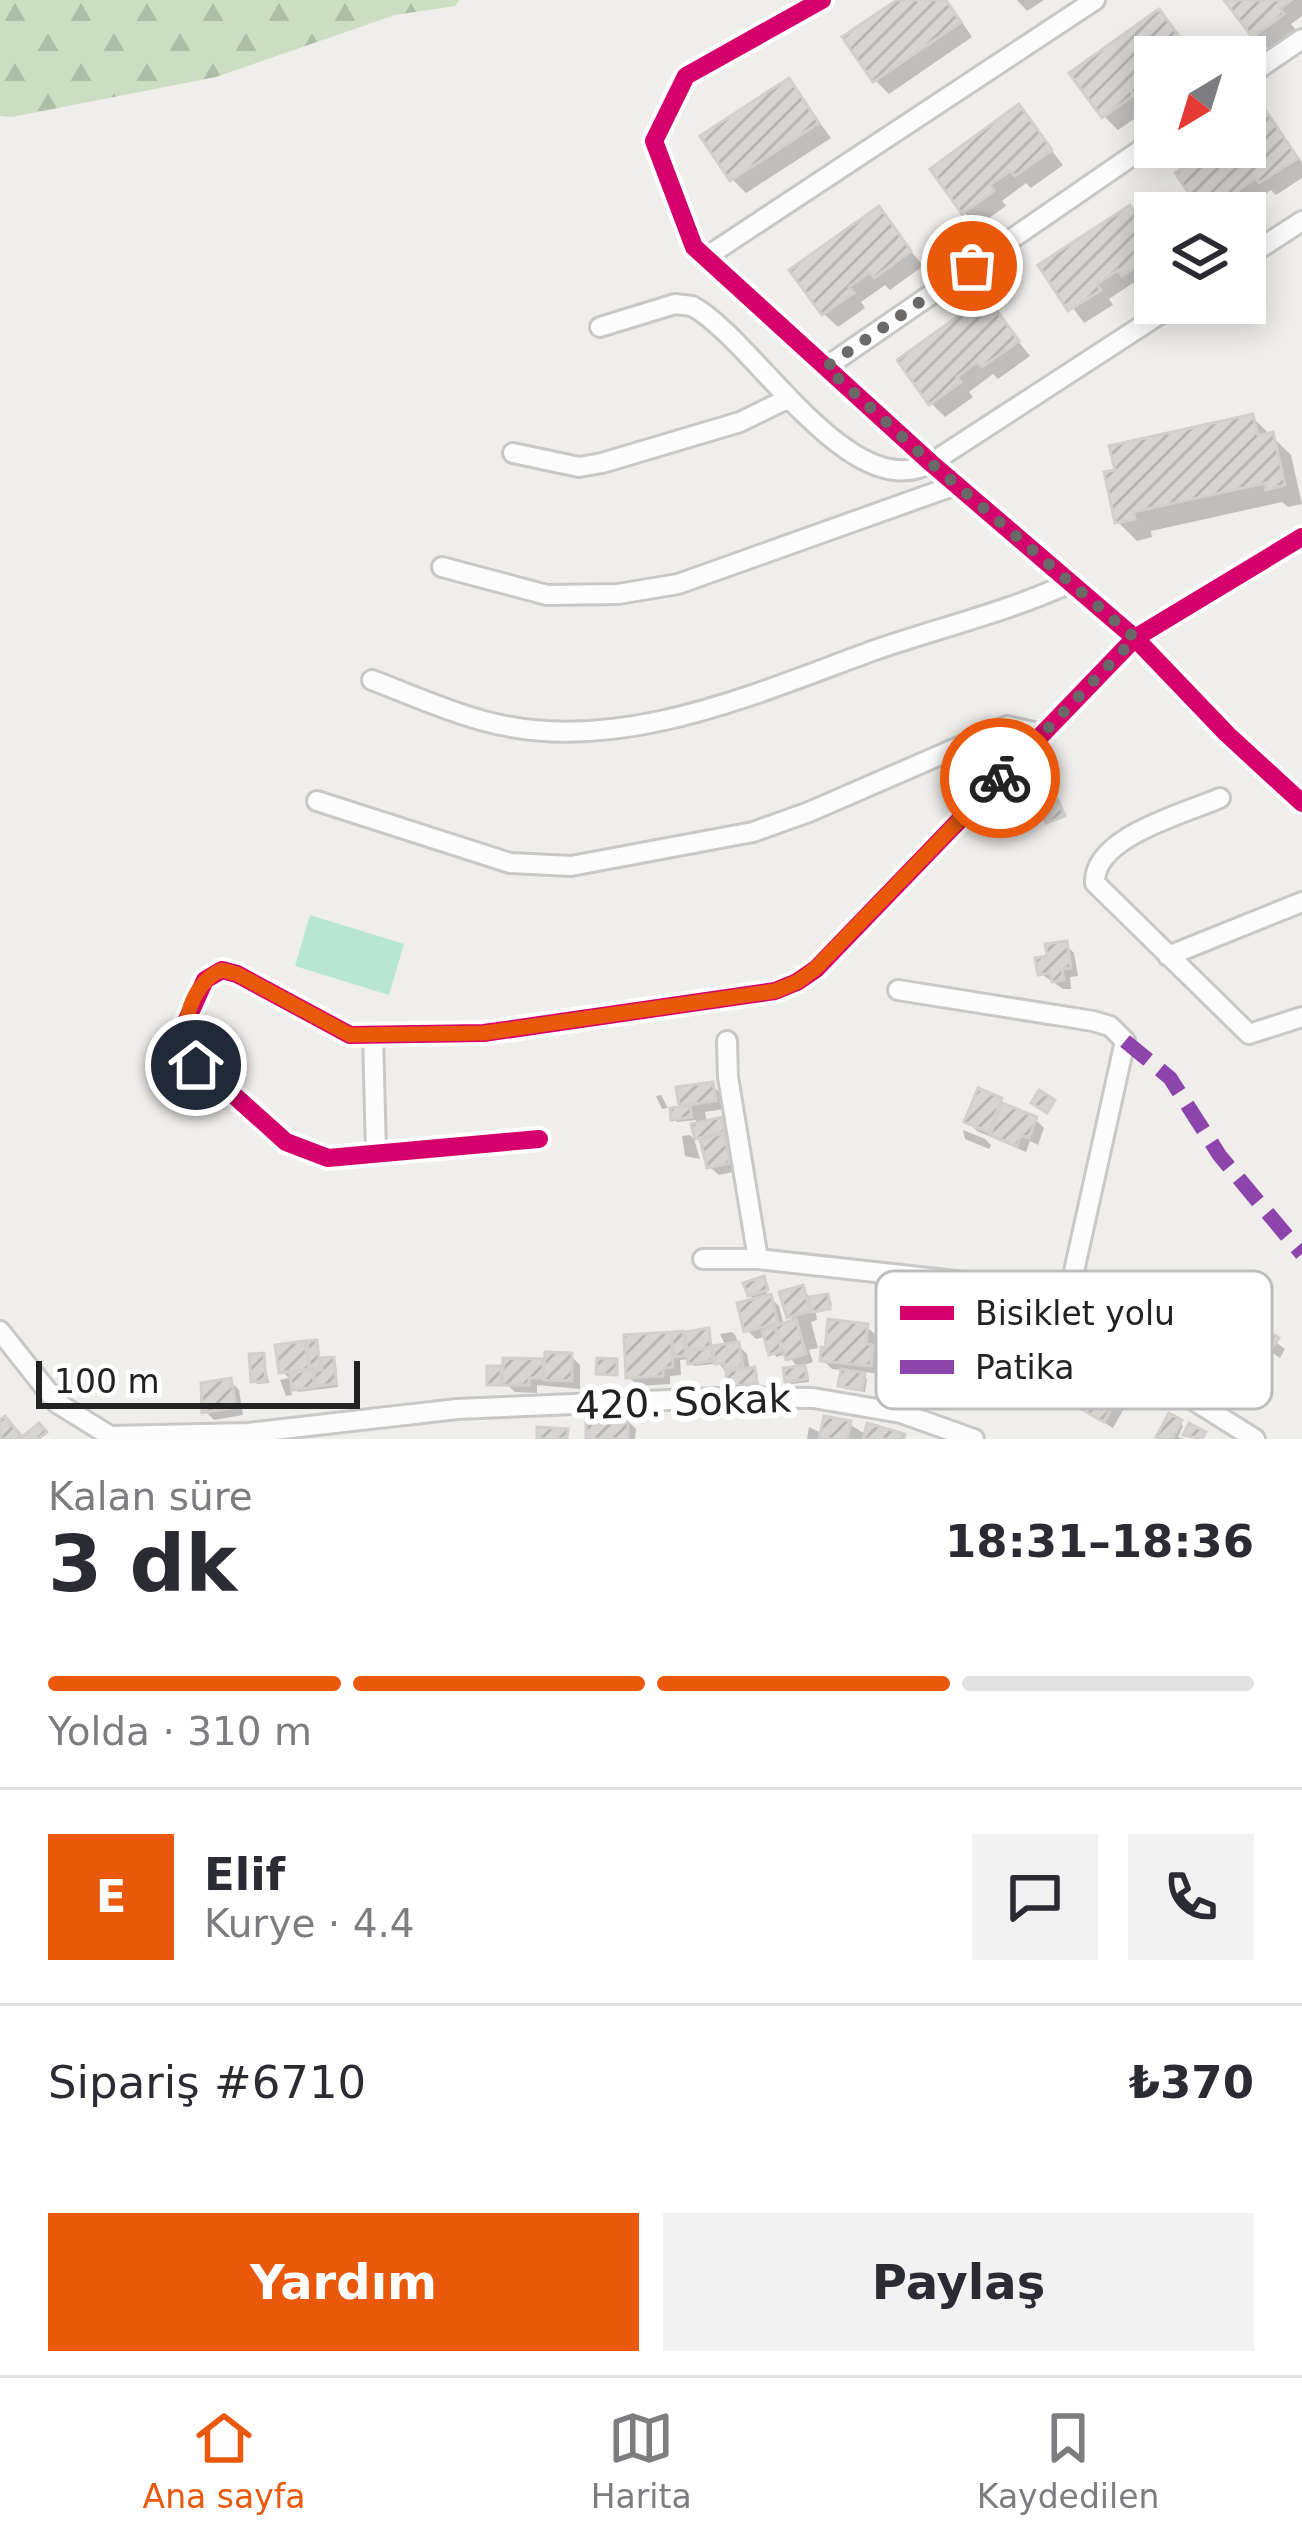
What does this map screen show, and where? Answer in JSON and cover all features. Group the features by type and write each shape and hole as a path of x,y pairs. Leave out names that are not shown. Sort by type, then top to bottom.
{"street":[{"path":"822,0 796,7 686,76 654,141 694,247 931,463 1135,638 1227,734 1302,803"},
{"path":"706,257 1095,0"},
{"path":"1266,64 1302,39"},
{"path":"826,367 1134,154"},
{"path":"1266,244 1302,221"},
{"path":"600,327 676,304 692,306 787,399 872,465 899,472 931,463 1145,324"},
{"path":"513,453 579,467 602,463 740,422 787,399"},
{"path":"442,567 547,595 648,590 678,584 956,485"},
{"path":"539,1139 328,1158 286,1142 196,1065 187,1053 183,1034 205,980 222,970 350,1035 484,1033 775,991 797,982 815,969 1135,638 1302,537"},
{"path":"372,680 484,722 586,730 649,723 774,690 1070,583"},
{"path":"317,801 510,863 571,866 753,832 1007,726 1043,734"},
{"path":"1220,798 1113,844 1095,869 1098,889 1249,1034 1302,1017"},
{"path":"1168,956 1302,902"},
{"path":"898,990 1093,1021 1109,1026 1125,1041 1075,1271"},
{"path":"373,1035 376,1154"},
{"path":"727,1041 728,1077 758,1259"},
{"path":"704,1258 876,1272"},
{"name":"420. Sokak","path":"0,1330 57,1403 110,1436 248,1433 457,1409 740,1396 813,1398 876,1409"},
{"name":"420. Sokak","path":"878,1409 974,1439"},
{"path":"1208,1409 1256,1439"}],"green space":[{"path":"0,0 459,0 455,6 395,15 216,77 12,117 0,116"},
{"path":"310,915 404,944 389,995 295,966"}],"building":[{"path":"897,0 946,0 961,22 873,82 842,37"},
{"path":"1224,0 1291,0 1280,8 1284,14 1251,36"},
{"path":"1159,9 1179,36 1134,36 1134,87 1130,90 1134,95 1102,118 1069,73"},
{"path":"789,78 819,123 730,181 700,136"},
{"path":"1019,104 1052,150 1015,176 1010,171 990,185 994,191 962,214 930,169"},
{"path":"1266,111 1298,158 1235,192 1188,192 1175,173 1182,168 1266,168"},
{"path":"1130,205 1134,211 1134,268 1122,276 1118,270 1097,284 1101,290 1068,311 1038,265"},
{"path":"879,206 911,251 874,278 870,272 849,287 854,293 822,315 789,270"},
{"path":"986,296 1019,341 982,367 977,362 957,377 961,382 929,405 897,360"},
{"path":"1253,414 1258,435 1273,432 1285,485 1266,490 1265,483 1133,512 1135,519 1115,523 1104,472 1115,470 1109,446"},
{"path":"1058,800 1065,816 1046,823 1040,808"},
{"path":"1067,941 1071,968 1062,969 1064,980 1052,982 1050,973 1038,975 1035,958 1047,956 1045,944"},
{"path":"713,1082 716,1101 679,1106 676,1087"},
{"path":"978,1088 1002,1098 988,1132 964,1122"},
{"path":"1039,1090 1055,1100 1047,1113 1031,1103"},
{"path":"1002,1103 1037,1117 1029,1138 1021,1135 1017,1146 990,1135"},
{"path":"690,1106 692,1117 671,1120 670,1108"},
{"path":"722,1117 725,1132 695,1139 691,1124"},
{"path":"724,1133 730,1163 707,1168 700,1139"},
{"path":"764,1276 768,1290 748,1296 743,1283"},
{"path":"803,1285 810,1311 787,1318 779,1292"},
{"path":"771,1294 778,1323 744,1332 737,1303"},
{"path":"828,1294 830,1309 812,1312 810,1297"},
{"path":"796,1319 806,1354 786,1360 775,1326"},
{"path":"828,1319 868,1324 871,1366 820,1361"},
{"path":"775,1327 782,1351 769,1355 762,1331"},
{"path":"709,1328 711,1347 687,1350 685,1332"},
{"path":"683,1331 686,1356 674,1357 671,1332"},
{"path":"671,1332 673,1367 663,1368 663,1376 626,1378 624,1335"},
{"path":"317,1340 320,1368 310,1369 307,1341"},
{"path":"305,1341 309,1369 279,1373 275,1345"},
{"path":"739,1342 743,1366 725,1369 724,1363 715,1364 712,1346"},
{"path":"711,1348 712,1361 688,1364 686,1351"},
{"path":"545,1352 572,1353 572,1381 544,1380"},
{"path":"264,1353 266,1381 251,1382 249,1354"},
{"path":"334,1357 336,1384 316,1386 314,1371 322,1370 321,1358"},
{"path":"503,1358 543,1359 543,1378 529,1378 529,1385 503,1385"},
{"path":"597,1358 617,1359 617,1375 596,1374"},
{"path":"805,1365 807,1379 785,1382 783,1368"},
{"path":"487,1366 501,1366 501,1385 487,1385"},
{"path":"755,1367 757,1383 728,1387 726,1371"},
{"path":"841,1369 865,1373 862,1390 838,1386"},
{"path":"312,1370 315,1387 292,1390 290,1373"},
{"path":"231,1378 236,1407 202,1413 201,1383"},
{"path":"1081,1409 1111,1409 1104,1422"},
{"path":"1169,1413 1182,1420 1172,1439 1156,1437"},
{"path":"5,1416 22,1437 39,1423 47,1432 38,1439 0,1439 0,1420"},
{"path":"824,1416 851,1421 847,1439 819,1439"},
{"path":"586,1417 628,1417 628,1439 586,1439"},
{"path":"867,1423 905,1434 904,1439 863,1439"},
{"path":"1189,1423 1206,1432 1202,1439 1183,1435"},
{"path":"537,1427 568,1429 567,1439 537,1439"}],"marked path":[{"path":"1125,1041 1170,1078 1220,1156 1302,1254"}],"cycle path":[{"path":"822,0 686,76 654,141 694,247 931,463 1135,638 1227,734 1302,803"},
{"path":"539,1139 328,1158 286,1142 187,1053 185,1024 205,980 222,970 350,1035 484,1033 775,991 797,982 816,969 1135,638 1302,537"}],"way so far":[{"path":"972,266 826,367 1135,638 1000,778"}],"route":[{"path":"196,1065 184,1043 184,1024 205,980 222,970 350,1035 484,1033 775,991 815,969 1000,778"}]}
